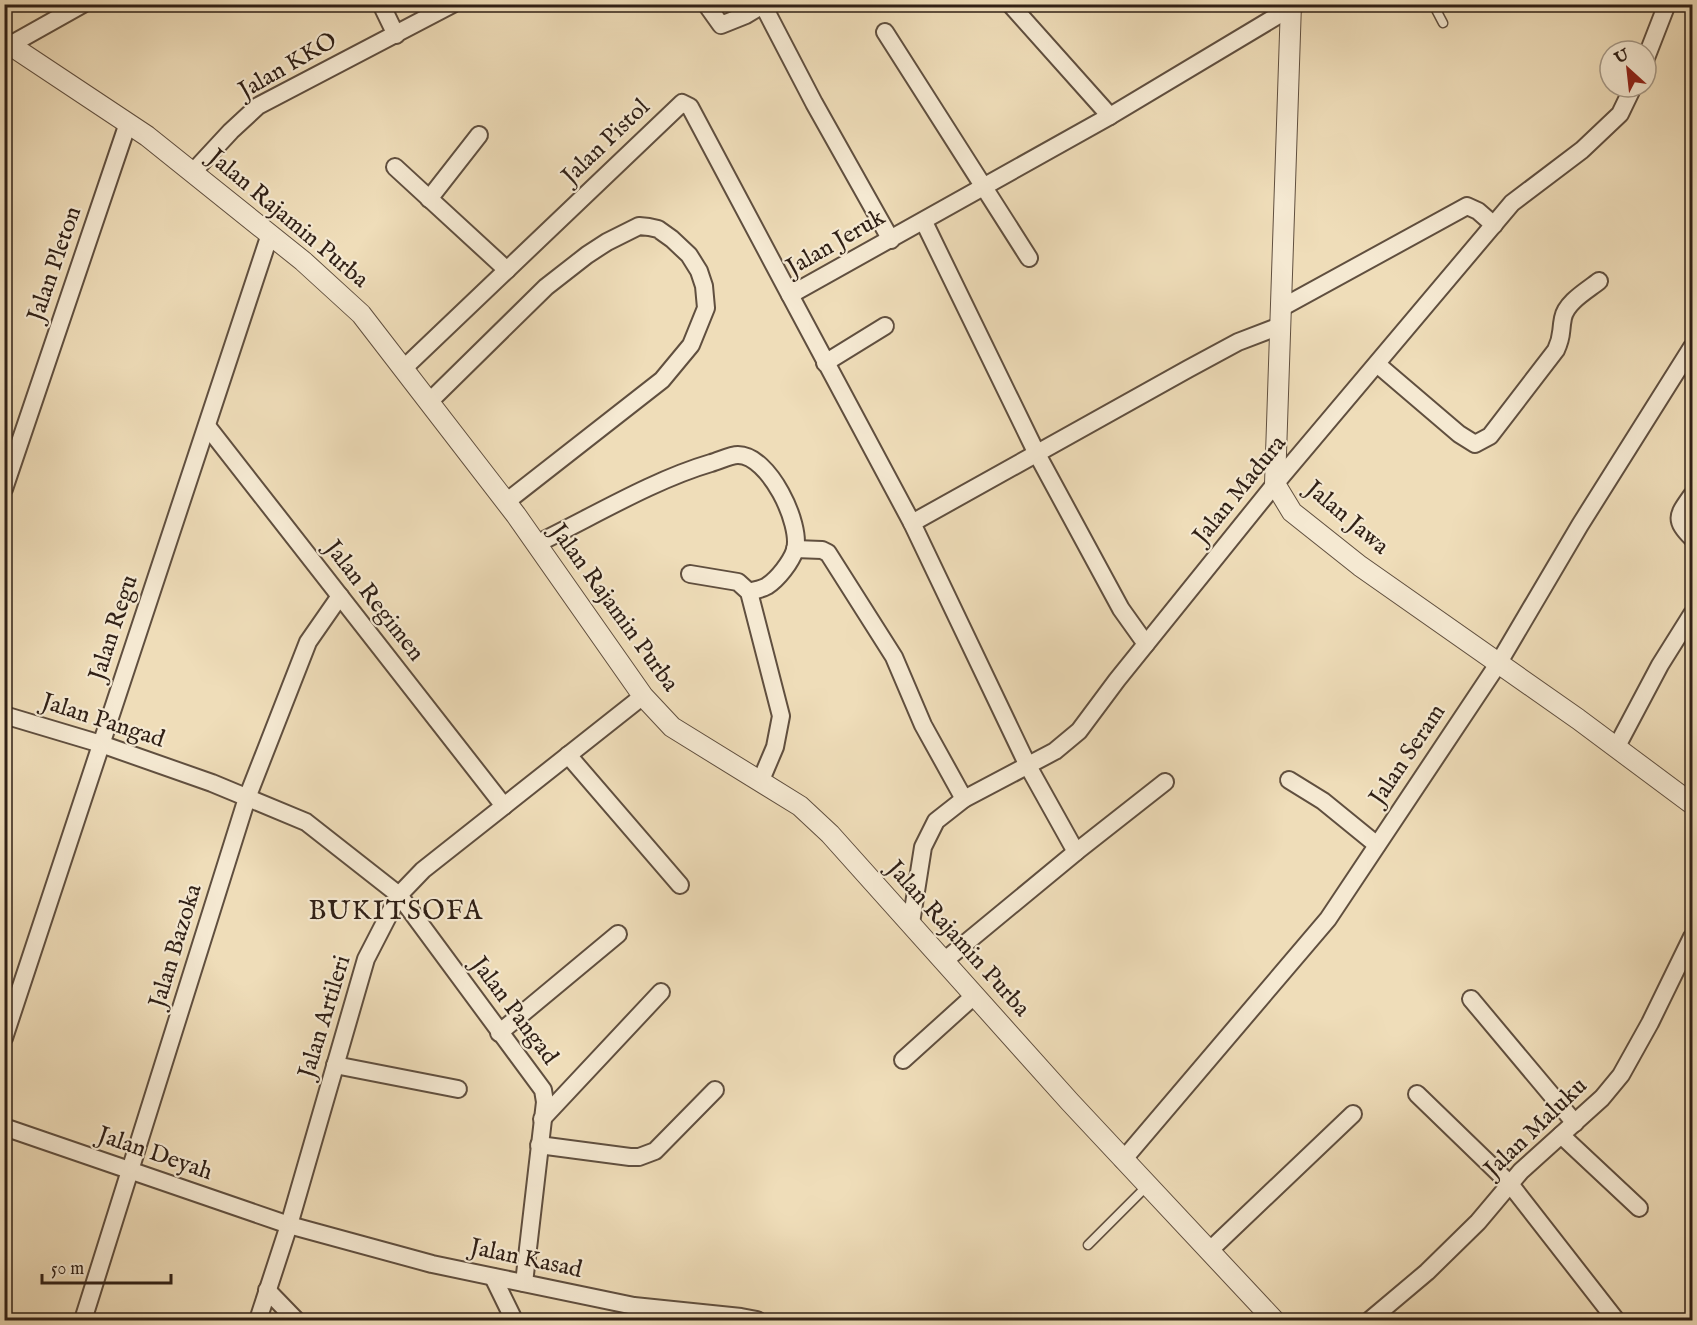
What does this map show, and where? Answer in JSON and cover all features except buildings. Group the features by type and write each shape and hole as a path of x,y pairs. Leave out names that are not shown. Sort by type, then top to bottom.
{"street":[{"path":"8,43 83,4"},
{"path":"381,4 396,35"},
{"name":"Jalan KKO","path":"193,172 258,106 298,83 453,4"},
{"path":"706,4 721,25 763,5 814,103 891,240"},
{"path":"1010,4 1110,116"},
{"path":"1653,39 1667,4"},
{"name":"Jalan Jeruk","path":"1076,852 1028,766 912,523 790,295 983,189 1293,6"},
{"name":"Jalan Jawa","path":"1293,6 1275,484 1292,512 1360,566 1578,719 1692,804"},
{"path":"885,32 1029,258"},
{"name":"Jalan Rajamin Purba","path":"8,43 128,123 193,172 303,261 361,314 506,502 643,696 672,727 800,806 830,834 1123,1160 1274,1320"},
{"name":"Jalan Madura","path":"911,923 923,847 936,821 963,799 1055,751 1079,731 1275,484 1512,202 1582,150 1620,114 1627,99"},
{"name":"Jalan Pistol","path":"403,369 679,104 690,107 790,295"},
{"name":"Jalan Pleton","path":"4,489 128,123"},
{"path":"429,199 478,135"},
{"path":"395,167 507,270"},
{"path":"912,523 1238,342 1467,206 1478,211 1494,225"},
{"path":"924,222 1037,454 1121,609 1146,644"},
{"path":"429,402 546,287 586,255 608,242 639,226 649,227 658,229 689,255 699,271 704,286 706,308 691,345 662,380 506,502"},
{"name":"Jalan Regu","path":"4,1038 270,234"},
{"path":"1377,364 1459,434 1475,444 1490,436 1556,350 1562,337 1563,316 1579,297 1599,281"},
{"path":"825,363 885,327"},
{"name":"Jalan Seram","path":"1123,1160 1328,919 1498,664 1580,525 1692,348"},
{"name":"Jalan Regimen","path":"207,426 504,806"},
{"path":"536,544 684,471 738,455 754,460 766,470 780,489 796,534 795,549 777,576 766,586 749,592"},
{"path":"1692,495 1678,519 1692,538"},
{"path":"795,549 822,550 828,553 894,657 923,725 963,799"},
{"path":"690,574 738,582 749,592 781,716 775,747 761,780"},
{"name":"Jalan Bazoka","path":"83,1320 247,798 308,642 340,596"},
{"path":"1616,748 1660,665 1692,614"},
{"name":"Jalan Artileri","path":"258,1320 289,1225 366,959 399,896 423,870 643,696"},
{"name":"Jalan Pangad","path":"4,715 101,744 212,783 306,822 399,896 543,1090 545,1102 538,1145 524,1283"},
{"path":"568,755 680,885"},
{"path":"1289,780 1323,801 1377,845"},
{"path":"944,961 1165,782"},
{"path":"499,1033 618,934"},
{"name":"Jalan Maluku","path":"1370,1320 1427,1272 1478,1222 1521,1171 1602,1098 1621,1075 1650,1023 1692,937"},
{"path":"541,1120 661,992"},
{"path":"903,1060 975,995"},
{"path":"1471,999 1575,1123"},
{"path":"335,1065 458,1089"},
{"path":"538,1145 630,1157 646,1155 655,1151 715,1090"},
{"path":"1417,1094 1510,1184 1616,1320"},
{"path":"1209,1251 1353,1114"},
{"name":"Jalan Deyah","path":"4,1127 289,1225"},
{"path":"1561,1135 1639,1208"},
{"name":"Jalan Kasad","path":"289,1225 432,1264 634,1306 757,1320"},
{"path":"493,1277 514,1320"},
{"path":"267,1290 296,1320"}],"lane":[{"path":"1433,4 1443,23"},
{"path":"1088,1245 1148,1186"}],"district":[{"name":"BUKITSOFA","path":"396,912"}]}
